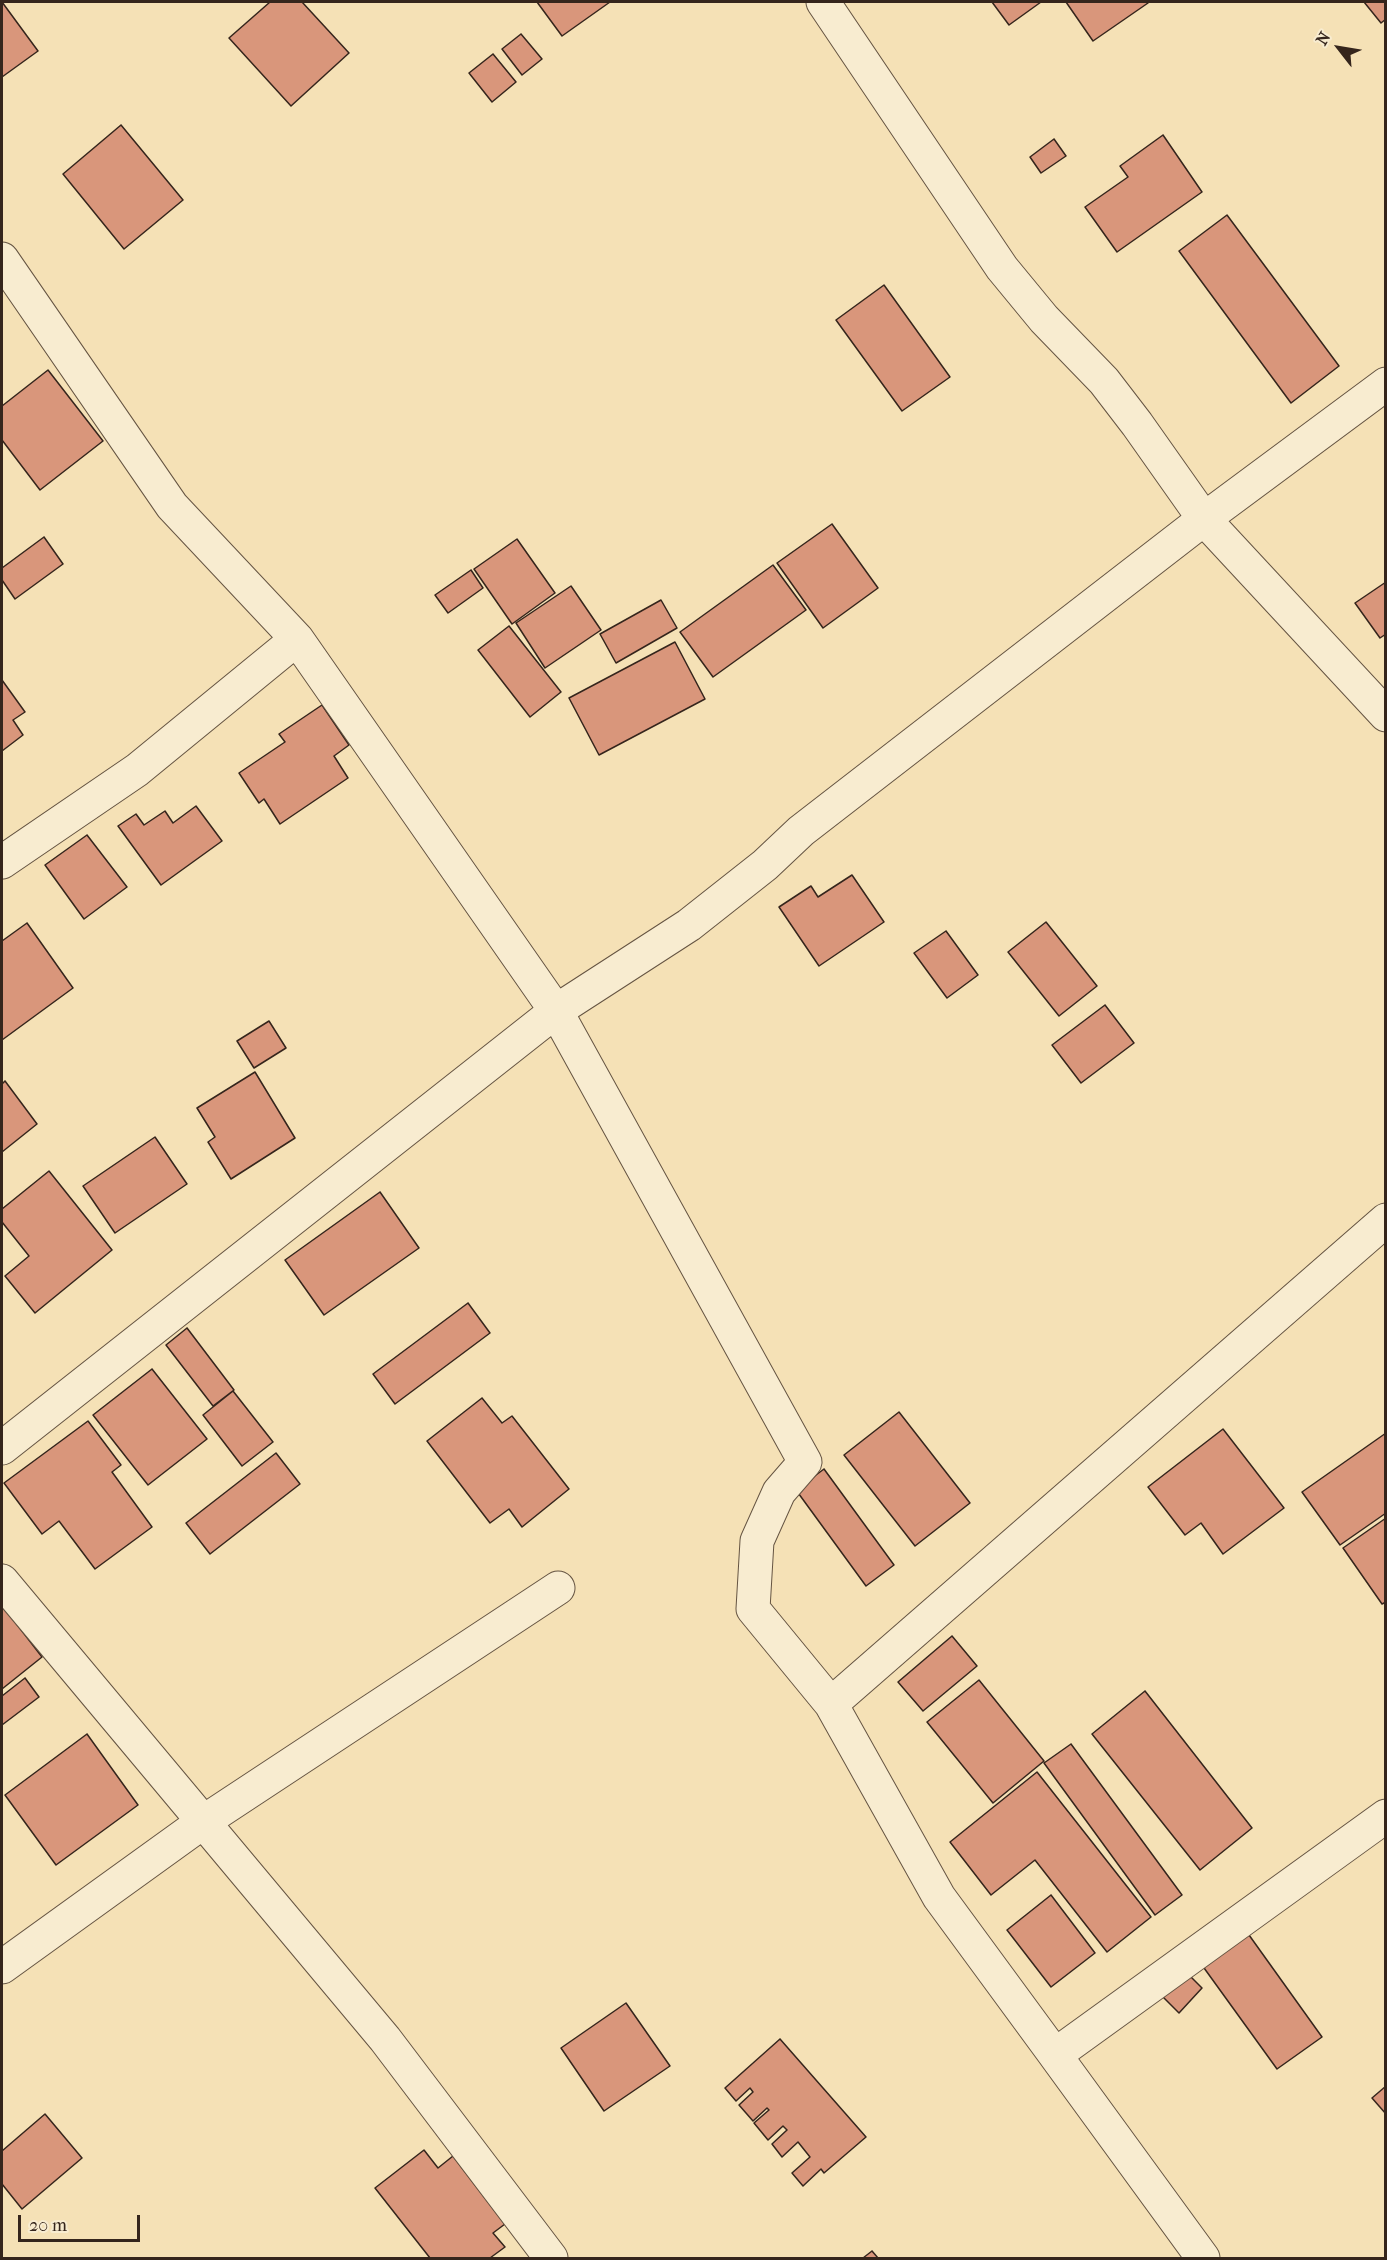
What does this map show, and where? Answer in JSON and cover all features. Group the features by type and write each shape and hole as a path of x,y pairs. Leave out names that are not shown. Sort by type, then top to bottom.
{"street":[{"path":"823,2 1002,268 1044,320 1104,381 1204,519 1386,715"},
{"path":"2,259 172,506 297,639 556,1011 805,1462 780,1492 757,1541 753,1609 831,1704 939,1897 1203,2259"},
{"path":"2,1448 556,1011 689,925 765,865 801,831 1204,519 1386,384"},
{"path":"2,862 137,770 297,639"},
{"path":"831,1704 1386,1220"},
{"path":"2,1581 385,2039 551,2259"},
{"path":"2,1967 203,1822 558,1588"},
{"path":"1055,2055 1386,1816"}],"building":[{"path":"2,2 38,51 2,77"},
{"path":"270,2 302,2 349,53 291,106 229,38"},
{"path":"537,2 610,2 562,36"},
{"path":"992,2 1041,2 1009,25"},
{"path":"1066,2 1146,2 1148,3 1093,41"},
{"path":"1364,2 1386,2 1386,19 1381,23"},
{"path":"521,34 542,59 522,75 502,49"},
{"path":"493,54 516,82 492,102 469,73"},
{"path":"121,125 183,200 124,249 63,174"},
{"path":"1163,135 1202,192 1117,252 1085,207 1128,177 1120,166"},
{"path":"1054,139 1066,156 1041,173 1030,157"},
{"path":"1227,215 1339,366 1291,403 1179,251"},
{"path":"884,285 950,377 902,411 836,320"},
{"path":"48,370 103,441 40,490 2,440 2,406"},
{"path":"832,524 878,588 823,628 777,563"},
{"path":"44,537 63,564 15,599 2,580 2,568"},
{"path":"517,539 555,593 512,624 474,569"},
{"path":"773,565 806,610 713,677 680,632"},
{"path":"471,570 483,588 448,613 435,595"},
{"path":"1386,582 1386,634 1380,638 1355,603"},
{"path":"571,586 601,630 545,668 516,623"},
{"path":"661,600 677,628 616,663 600,634"},
{"path":"509,626 561,692 530,717 478,650"},
{"path":"675,642 705,699 599,755 569,698"},
{"path":"2,680 25,712 13,720 23,735 2,751"},
{"path":"322,705 349,745 334,756 348,778 280,824 264,799 259,803 239,773 285,742 279,734"},
{"path":"196,806 222,841 161,885 118,826 136,814 144,825 165,811 173,823"},
{"path":"87,835 127,887 84,919 45,865"},
{"path":"852,875 884,922 819,966 779,907 811,886 818,897"},
{"path":"1046,922 1097,986 1059,1016 1008,952"},
{"path":"27,923 73,988 2,1040 2,941"},
{"path":"946,931 978,975 947,998 914,953"},
{"path":"1105,1005 1134,1043 1081,1083 1052,1045"},
{"path":"269,1021 286,1048 254,1068 237,1041"},
{"path":"255,1072 295,1138 231,1179 208,1142 215,1137 197,1108"},
{"path":"5,1081 37,1124 2,1152 2,1084"},
{"path":"155,1137 187,1184 115,1233 83,1186"},
{"path":"49,1171 112,1250 35,1313 5,1276 29,1256 2,1222 2,1209"},
{"path":"380,1192 419,1248 324,1315 285,1260"},
{"path":"468,1303 490,1333 395,1404 373,1374"},
{"path":"187,1328 234,1390 213,1406 166,1345"},
{"path":"152,1369 207,1439 148,1485 93,1415"},
{"path":"233,1391 273,1442 242,1466 203,1415"},
{"path":"482,1398 502,1423 512,1416 569,1489 522,1527 509,1509 490,1523 427,1441"},
{"path":"899,1412 970,1503 915,1546 844,1455"},
{"path":"88,1421 121,1465 112,1472 152,1527 95,1569 59,1521 42,1534 4,1483"},
{"path":"1223,1429 1284,1508 1223,1554 1201,1523 1185,1535 1148,1487"},
{"path":"1386,1433 1386,1513 1340,1545 1302,1492"},
{"path":"276,1453 300,1484 210,1554 186,1523"},
{"path":"824,1469 894,1565 866,1586 796,1490"},
{"path":"1386,1518 1386,1602 1382,1604 1343,1548"},
{"path":"2,1605 42,1657 2,1689"},
{"path":"952,1636 977,1666 923,1711 898,1682"},
{"path":"25,1678 39,1697 2,1725 2,1696"},
{"path":"979,1680 1044,1761 993,1803 927,1722"},
{"path":"1145,1691 1252,1828 1200,1870 1092,1734"},
{"path":"87,1734 138,1805 56,1865 5,1795"},
{"path":"1071,1744 1182,1895 1155,1915 1044,1763"},
{"path":"1037,1772 1151,1917 1107,1952 1035,1860 991,1895 950,1842"},
{"path":"1051,1895 1095,1953 1051,1987 1007,1930"},
{"path":"1244,1928 1322,2037 1277,2069 1199,1961"},
{"path":"1184,1970 1202,1988 1179,2013 1160,1994"},
{"path":"626,2003 670,2066 604,2111 561,2048"},
{"path":"780,2039 866,2137 824,2173 821,2169 803,2186 792,2173 810,2157 798,2142 782,2157 772,2144 787,2130 783,2126 768,2140 754,2123 769,2110 767,2108 753,2121 739,2105 753,2092 750,2088 736,2101 725,2088"},
{"path":"1386,2086 1386,2114 1372,2098"},
{"path":"45,2114 82,2158 22,2209 2,2184 2,2151"},
{"path":"424,2150 438,2168 453,2156 505,2224 493,2233 505,2247 490,2258 430,2258 375,2188"},
{"path":"872,2251 878,2258 863,2258"}]}
